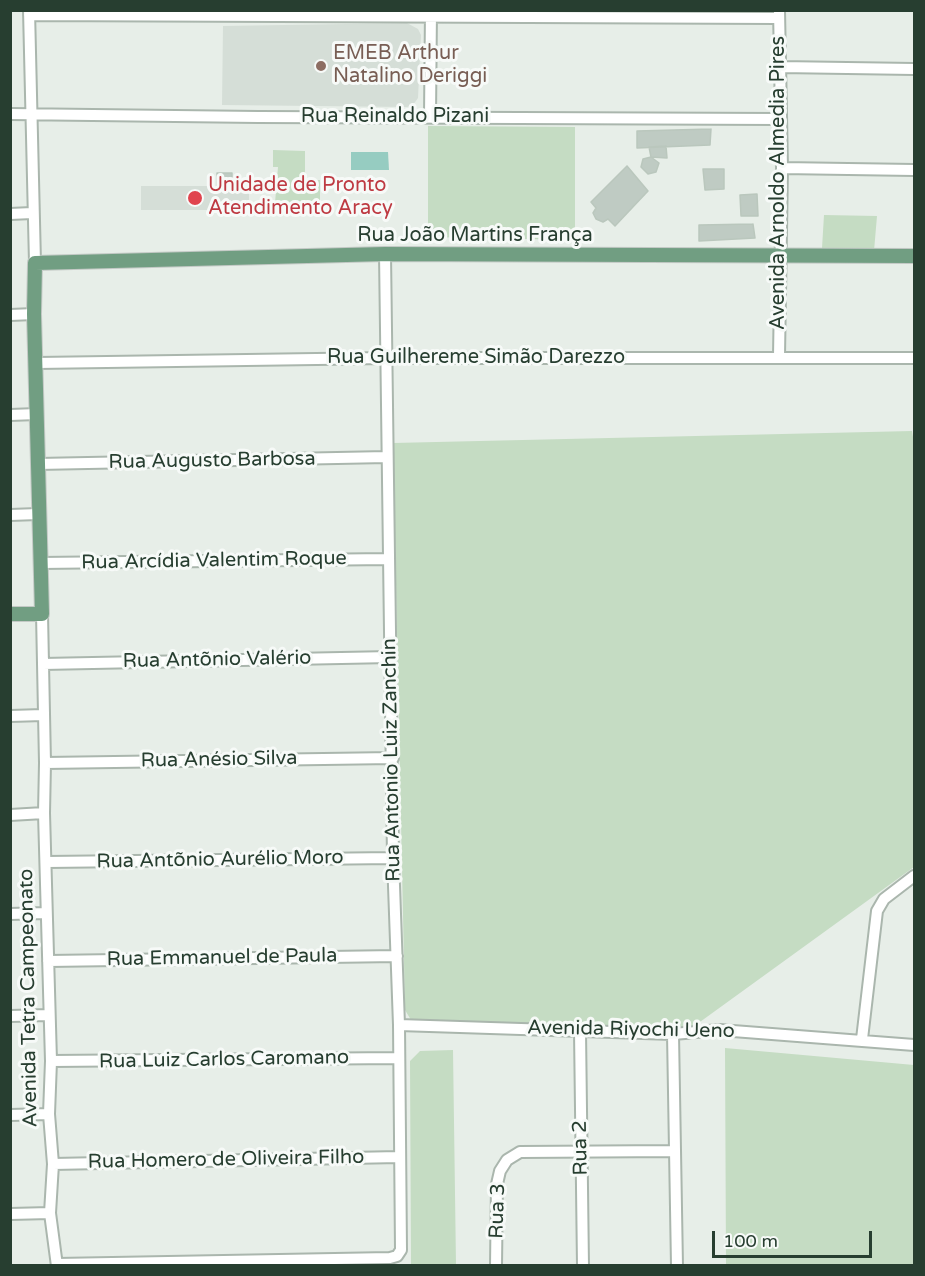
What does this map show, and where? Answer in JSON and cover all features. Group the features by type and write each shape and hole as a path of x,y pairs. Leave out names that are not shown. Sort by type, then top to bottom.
{"main road":[{"name":"Rua João Martins França","path":"35,263 385,254 915,256"},
{"name":"Avenida Tetra Campeonato","path":"35,263 34,314 42,614"},
{"path":"10,614 42,614"}],"street":[{"path":"29,13 779,14"},
{"name":"Avenida Tetra Campeonato","path":"29,13 35,263"},
{"path":"430,116 431,13"},
{"name":"Avenida Arnoldo Almedia Pires","path":"778,357 782,168 779,14"},
{"path":"780,67 915,69"},
{"name":"Rua Reinaldo Pizani","path":"10,114 780,119"},
{"path":"782,168 915,170"},
{"path":"10,214 32,213"},
{"name":"Rua Antonio Luiz Zanchin","path":"385,254 393,858 399,1025 397,1058 399,1157 395,1256 400,1266"},
{"path":"10,315 34,314"},
{"name":"Rua Guilhereme Simão Darezzo","path":"37,363 386,358 915,358"},
{"path":"10,414 37,414"},
{"name":"Rua Augusto Barbosa","path":"38,464 387,457"},
{"path":"10,515 38,514"},
{"name":"Rua Arcídia Valentim Roque","path":"40,563 388,559"},
{"name":"Avenida Tetra Campeonato","path":"42,614 48,1016 51,1061 49,1114 53,1164 50,1213 57,1265"},
{"name":"Rua Antõnio Valério","path":"43,664 391,657"},
{"path":"10,716 43,715"},
{"name":"Rua Anésio Silva","path":"45,763 393,758"},
{"path":"10,815 44,813"},
{"name":"Rua Antõnio Aurélio Moro","path":"47,862 393,858"},
{"path":"862,1039 878,907 884,899 915,876"},
{"path":"10,914 46,913"},
{"name":"Rua Emmanuel de Paula","path":"48,961 397,956"},
{"path":"10,1016 48,1016"},
{"name":"Avenida Riyochi Ueno","path":"399,1025 673,1034 720,1030 862,1039 915,1045"},
{"name":"Rua 2","path":"580,1031 583,1266"},
{"path":"673,1034 676,1266"},
{"name":"Rua Luiz Carlos Caromano","path":"51,1061 397,1058"},
{"path":"10,1115 49,1114"},
{"path":"581,1149 675,1150"},
{"name":"Rua 3","path":"496,1266 497,1184 500,1171 507,1160 520,1152 581,1149"},
{"name":"Rua Homero de Oliveira Filho","path":"53,1164 399,1157"},
{"path":"10,1214 50,1213"},
{"path":"57,1265 395,1256"}],"shaded area":[{"name":"EMEB Arthur Natalino Deriggi","path":"407,23 418,29 421,35 418,98 413,105 407,107 222,105 223,26"},
{"name":"Unidade de Pronto Atendimento Aracy","path":"141,186 249,186 249,210 141,210"}],"green space":[{"path":"428,126 575,127 575,240 428,237"},
{"path":"273,150 305,151 305,180 320,180 320,203 275,203 278,167 273,167"},
{"path":"824,215 877,216 874,251 822,248"},
{"path":"912,431 914,443 914,867 693,1027 414,1025 405,1010 393,443"},
{"path":"725,1048 914,1065 914,1265 726,1265"},
{"path":"453,1050 456,1265 411,1265 410,1061 420,1051"}],"water":[{"path":"351,152 388,152 389,170 351,170"}],"building":[{"path":"711,129 710,145 637,148 637,131"},
{"path":"666,146 667,158 651,157 649,147"},
{"path":"651,157 659,163 656,172 648,174 641,167 643,159"},
{"path":"627,166 648,191 615,226 608,219 603,222 596,219 593,213 596,208 591,202"},
{"path":"703,169 724,169 724,189 705,190"},
{"path":"217,173 232,173 232,186 217,186"},
{"path":"757,194 758,216 741,216 740,195"},
{"path":"753,224 755,238 699,241 699,225"}],"place":[{"name":"EMEB Arthur Natalino Deriggi","path":"321,66"},
{"name":"Unidade de Pronto Atendimento Aracy","path":"195,198"}]}
